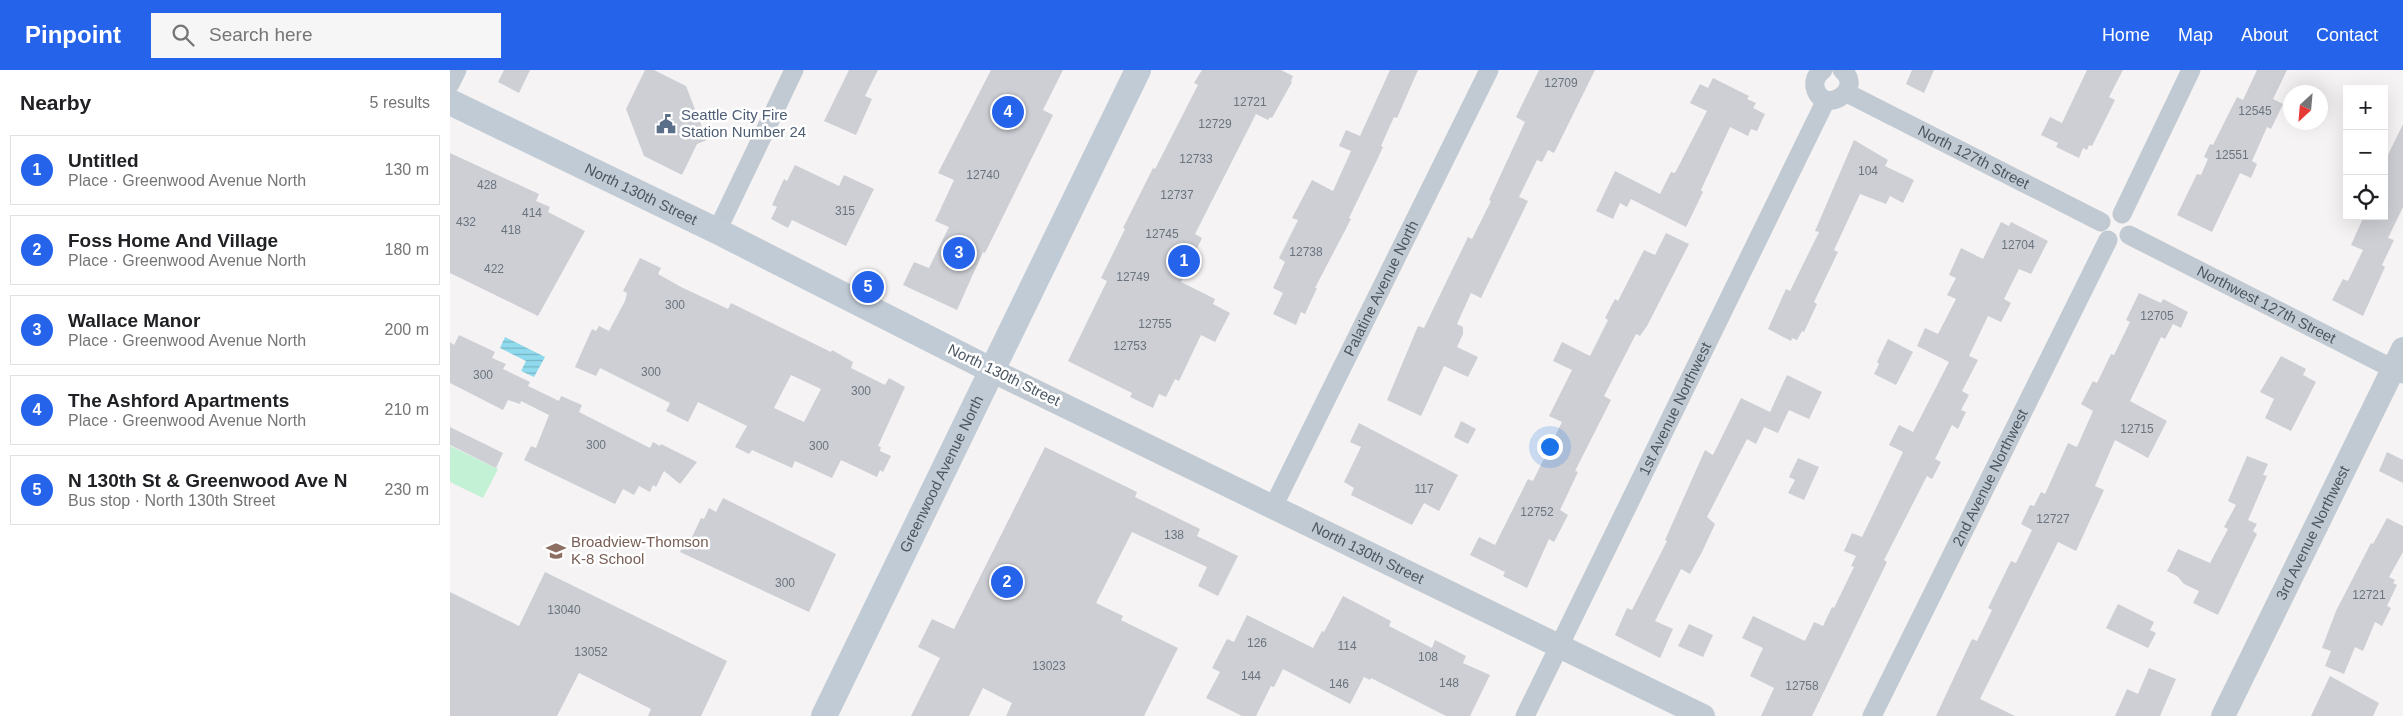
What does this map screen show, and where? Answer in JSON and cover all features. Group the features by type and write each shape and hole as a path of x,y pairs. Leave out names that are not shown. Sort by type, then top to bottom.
{"main road":[{"name":"Greenwood Avenue North","path":"824,716 1138,70"},
{"name":"North 130th Street","path":"450,102 717,231 991,370"}],"street":[{"path":"450,84 457,70"},
{"path":"717,231 794,70"},
{"name":"Palatine Avenue North","path":"1273,508 1489,70"},
{"path":"2122,214 2191,70"},
{"path":"1814,72 1818,94 1826,100 1838,100 1847,93 1849,82 1844,71"},
{"name":"North 127th Street","path":"1847,93 2101,222"},
{"name":"1st Avenue Northwest","path":"1525,716 1826,100"},
{"path":"2112,213 2122,214 2130,225 2128,235 2121,241 2108,240 2101,231 2101,222 2112,213"},
{"name":"Northwest 127th Street","path":"2128,235 2400,364"},
{"name":"2nd Avenue Northwest","path":"1872,716 2108,240"},
{"name":"3rd Avenue Northwest","path":"2223,716 2400,364"},
{"name":"North 130th Street","path":"991,370 1703,716"}],"green space":[{"path":"450,446 498,469 483,498 450,482"}],"water":[{"path":"505,337 545,357 534,377 521,371 526,361 500,348"}],"building":[{"path":"504,70 530,70 519,93 498,82"},
{"name":"Seattle City Fire Station Number 24","path":"645,70 654,70 686,86 707,140 697,144 682,175 644,156 626,109"},
{"path":"849,70 878,70 865,96 872,99 856,135 824,121"},
{"path":"991,70 1063,70 1043,110 1053,115 985,253 983,252 957,310 903,285 914,262 929,268 949,227 935,221 954,180 938,173"},
{"path":"1202,70 1281,70 1293,76 1292,82 1272,118 1270,117 1268,120 1256,114 1195,234 1202,238 1181,282 1215,299 1213,304 1230,313 1215,342 1201,335 1179,381 1175,379 1166,397 1159,394 1153,408 1130,397 1132,393 1068,361 1107,281 1101,278 1125,229 1123,228 1198,85 1194,83"},
{"path":"1390,70 1418,70 1397,118 1394,117 1381,146 1383,147 1349,218 1351,219 1315,288 1317,288 1305,314 1301,312 1296,325 1273,314 1283,293 1273,288 1285,262 1279,258 1298,220 1292,218 1312,180 1333,191 1351,151 1339,146 1346,130 1360,136"},
{"path":"1539,70 1595,70 1554,153 1548,150 1542,162 1537,160 1519,197 1528,201 1481,298 1471,293 1457,324 1463,327 1463,334 1457,347 1478,357 1468,377 1444,366 1421,416 1387,400 1418,326 1424,328 1468,237 1472,239 1491,201 1489,200 1525,122 1516,117"},
{"path":"1912,70 1934,70 1924,93 1906,84"},
{"path":"2087,70 2123,70 2109,97 2115,100 2092,146 2089,145 2087,150 2083,148 2079,158 2056,147 2058,143 2041,135 2050,117 2062,123"},
{"path":"2257,70 2287,70 2273,99 2283,104 2271,129 2267,127 2252,161 2257,164 2251,178 2240,173 2212,232 2177,215 2197,174 2201,175 2208,159 2204,157 2210,144 2213,145 2237,97 2243,100"},
{"path":"1713,78 1749,96 1747,99 1756,103 1753,108 1765,114 1757,131 1751,129 1748,136 1730,127 1686,227 1631,199 1627,207 1620,203 1613,219 1596,211 1615,171 1660,194 1671,172 1675,173 1707,111 1690,103 1700,84 1708,88"},
{"path":"2403,124 2403,207 2388,238 2394,240 2382,265 2385,267 2363,316 2332,300 2343,279 2348,281 2363,250 2351,245 2362,220 2388,220 2388,155"},
{"path":"1854,140 1888,160 1885,166 1914,180 1903,203 1890,196 1886,204 1860,194 1834,250 1838,252 1814,302 1817,304 1804,332 1802,331 1797,340 1792,338 1791,341 1768,329 1786,289 1790,291 1819,232 1815,231"},
{"path":"450,153 539,194 536,201 550,207 548,212 585,231 538,316 450,273"},
{"path":"795,165 839,186 844,175 874,189 846,246 792,220 788,228 771,219 777,207 772,205 784,179 787,181"},
{"path":"2001,222 2009,226 2011,222 2048,241 2031,274 2019,269 2004,299 2011,303 2001,322 1988,316 1969,356 1978,360 1962,391 1969,395 1961,410 1966,412 1958,429 1952,425 1935,459 1941,462 1932,479 1927,476 1884,560 1887,562 1812,716 1761,716 1774,688 1750,676 1763,648 1742,638 1753,616 1805,641 1814,622 1823,626 1854,567 1851,566 1856,556 1844,551 1852,533 1862,537 1903,452 1889,445 1899,425 1913,432 1949,362 1917,346 1925,328 1938,334 1956,299 1947,295 1956,278 1949,275 1961,248 1983,259"},
{"path":"1666,233 1689,244 1647,326 1640,336 1636,334 1604,396 1611,400 1575,471 1578,472 1560,510 1568,515 1554,542 1549,539 1527,588 1503,576 1505,572 1470,555 1479,537 1495,545 1528,479 1533,481 1562,422 1549,416 1572,370 1553,361 1562,342 1590,356 1608,320 1605,318 1615,299 1618,301 1644,250 1655,255"},
{"path":"640,258 661,268 658,274 681,287 728,309 731,303 831,352 832,350 853,362 851,368 885,385 889,378 905,387 878,446 881,447 880,451 891,456 883,472 880,470 877,477 841,460 832,478 795,461 792,468 752,450 749,454 735,447 747,426 698,402 688,422 666,411 670,403 600,368 596,376 575,367 592,329 596,331 599,326 609,331 625,301 627,293 623,291","holes":["791,375 821,389 804,422 774,408"]},
{"path":"2139,293 2161,303 2163,299 2188,312 2181,328 2173,324 2165,339 2161,337 2130,401 2167,421 2148,458 2115,440 2095,486 2104,490 2076,551 2058,542 1980,699 2015,716 1936,716 1972,639 1977,641 1992,610 1988,608 2011,561 2016,563 2032,530 2021,524 2030,505 2034,506 2041,492 2045,494 2068,443 2077,447 2093,411 2081,404 2093,381 2097,383 2111,354 2114,355 2130,322 2126,320"},
{"path":"459,335 495,352 492,358 506,364 503,369 530,382 528,386 559,401 561,396 582,405 579,412 650,448 653,442 660,446 661,444 697,462 680,484 664,471 656,487 653,485 650,492 639,486 634,495 623,489 615,504 524,460 531,446 536,448 549,415 521,401 520,404 508,400 503,410 450,383 450,342 454,345"},
{"path":"1888,339 1913,352 1896,385 1874,374 1879,364 1877,362"},
{"path":"2281,356 2306,369 2303,375 2316,382 2291,431 2265,418 2274,399 2260,392"},
{"path":"1787,375 1822,392 1809,419 1789,410 1778,433 1764,427 1756,444 1747,439 1707,517 1715,524 1702,552 1690,574 1681,569 1655,621 1673,629 1660,658 1615,635 1627,608 1632,610 1667,541 1665,540 1705,450 1713,455 1741,398 1770,412"},
{"path":"1461,421 1476,429 1468,444 1454,437"},
{"path":"1359,423 1458,475 1439,511 1424,503 1412,525 1351,495 1354,488 1344,482 1361,447 1350,442"},
{"path":"450,427 503,453 496,468 450,445"},
{"path":"1045,447 1137,492 1135,497 1200,529 1197,536 1238,556 1218,596 1198,586 1207,567 1132,532 1096,603 1123,616 1121,620 1178,648 1144,716 1006,716 1012,703 983,688 969,716 911,716 940,658 918,647 932,619 954,629"},
{"path":"2387,452 2403,460 2403,483 2379,471"},
{"path":"2247,456 2268,464 2263,475 2267,476 2248,520 2257,524 2253,531 2257,534 2218,615 2193,603 2199,591 2184,584 2177,576 2167,571 2178,549 2210,563 2228,529 2224,527 2236,505 2228,501"},
{"path":"1798,458 1819,467 1804,500 1788,493 1795,480 1789,477"},
{"path":"723,498 836,554 809,612 680,552 687,537 691,539 701,518 704,519 709,508 716,512"},
{"path":"2387,518 2403,526 2403,552 2389,577 2395,580 2393,583 2397,585 2387,606 2391,608 2382,626 2375,622 2363,651 2355,647 2344,674 2325,666 2331,651 2322,648 2336,611 2371,543 2373,544"},
{"path":"545,572 727,661 701,716 648,716 651,709 579,673 557,716 450,716 450,592 519,626"},
{"path":"1343,596 1391,621 1389,626 1432,648 1435,640 1466,656 1463,663 1490,675 1470,716 1446,716 1371,678 1370,680 1364,677 1350,704 1283,669 1274,687 1271,686 1256,716 1242,716 1206,698 1220,672 1212,668 1227,639 1234,642 1247,615 1313,648 1322,631 1324,632"},
{"path":"2118,604 2154,622 2150,630 2156,633 2148,648 2106,628"},
{"path":"1689,624 1713,635 1703,657 1678,646"},
{"path":"2149,668 2176,679 2160,716 2115,716 2127,689 2138,694"},
{"path":"2330,676 2379,703 2373,716 2311,716"}],"place":[{"name":"The Ashford Apartments","path":"1008,112"},
{"name":"Seattle City Fire Station Number 24","path":"666,124"},
{"name":"Wallace Manor","path":"959,253"},
{"name":"Untitled","path":"1184,261"},
{"name":"N 130th St & Greenwood Ave N","path":"868,287"},
{"name":"Broadview-Thomson K-8 School","path":"556,551"},
{"name":"Foss Home And Village","path":"1007,582"}]}
